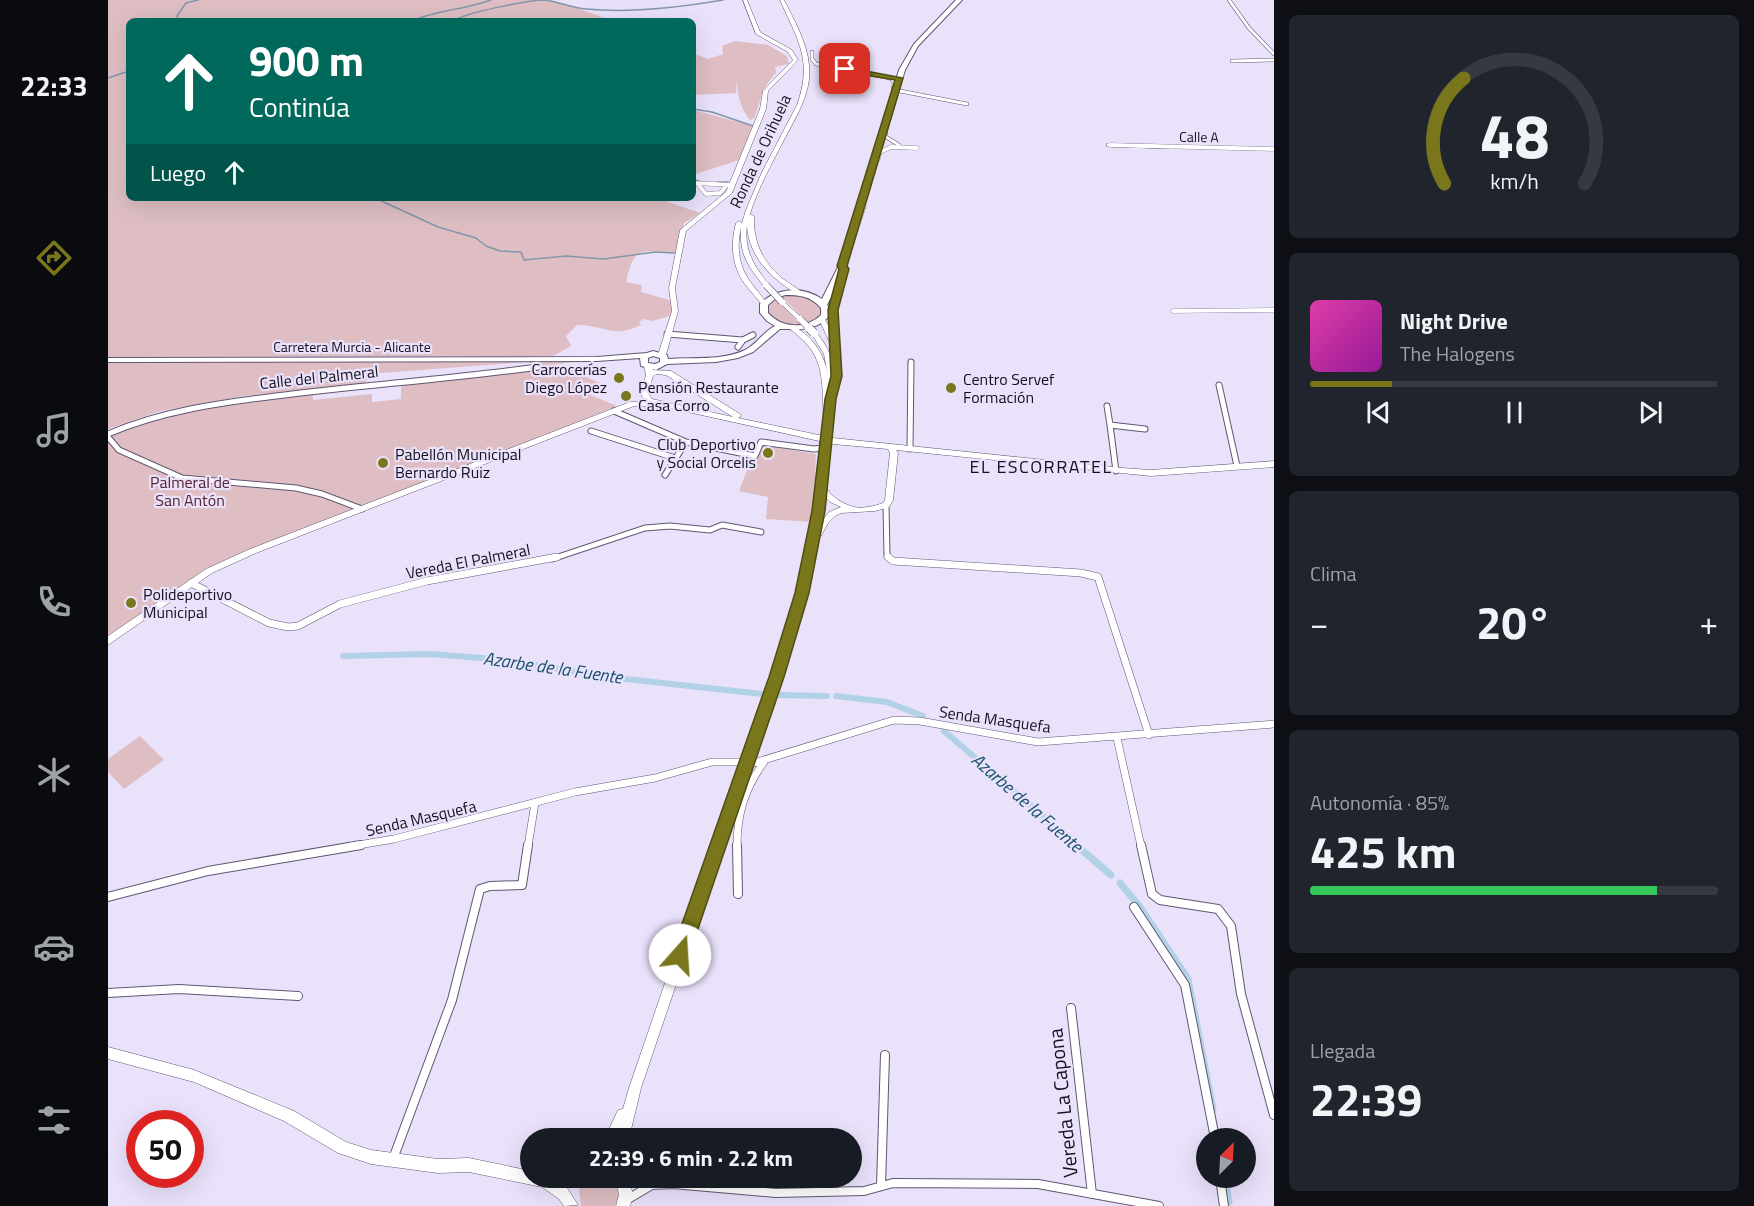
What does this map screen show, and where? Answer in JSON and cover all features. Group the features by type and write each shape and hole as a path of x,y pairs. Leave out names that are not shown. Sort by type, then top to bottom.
{"highway":[{"path":"823,304 843,267 899,78 908,58 958,0"},
{"path":"787,327 768,319 763,310 764,304 777,294 804,294 831,290"},
{"path":"648,363 744,353 762,343 773,329 806,327 822,319 826,312 823,304 804,294"},
{"path":"648,363 742,350 761,337 768,319"},
{"name":"Carretera Murcia - Alicante","path":"108,360 597,359 648,363"}],"main road":[{"path":"108,641 209,571 253,551 633,404 644,395 648,363 663,344 675,311 672,288 683,230 720,203 764,109 766,91 774,80 792,66 796,57 758,33 744,0"},
{"path":"782,0 790,19"},
{"name":"Ronda de Orihuela","path":"625,1128 635,1088 776,677 802,593 822,483 830,399 830,360 822,342 754,271 746,255 742,232 748,212 800,105 808,80 806,52 782,0"},
{"path":"772,162 753,209 750,224 752,237 765,265 804,294"},
{"path":"762,182 741,218 735,242 735,254 741,272 764,304"},
{"path":"830,399 836,376 833,310 843,267"},
{"path":"822,319 835,351"},
{"path":"787,327 812,342 819,351 825,382 828,424"},
{"path":"663,344 664,362 715,404 759,424"},
{"path":"644,395 658,404"},
{"path":"633,404 658,404 823,439 1116,471 1151,473 1274,464"},
{"path":"706,414 716,410 715,404"},
{"path":"873,445 887,450 891,459"},
{"path":"812,547 828,515 844,509 876,509 886,506 890,495 891,459 894,453 891,447"},
{"path":"891,459 907,448"},
{"path":"822,483 826,494 834,502 857,508"},
{"path":"108,1053 194,1076 289,1116 343,1148 392,1162 438,1166 470,1165 520,1175"},
{"name":"Ronda de Orihuela","path":"616,1128 635,1088"},
{"path":"555,1188 564,1194 571,1205"},
{"path":"570,1188 571,1205"},
{"path":"623,1188 624,1204"}],"street":[{"path":"1228,0 1249,28 1274,54"},
{"path":"812,52 812,59 816,64 899,78"},
{"path":"885,75 899,70 908,58"},
{"path":"1232,61 1274,60"},
{"path":"877,74 893,80 894,93 966,104"},
{"path":"885,124 886,137 897,144"},
{"path":"846,256 880,152 891,145 897,144 917,148 891,145 879,143"},
{"name":"Calle A","path":"1109,143 1124,147 1274,149"},
{"path":"696,183 730,185"},
{"path":"696,184 706,194 720,193 730,185"},
{"path":"1173,311 1274,310"},
{"path":"667,334 743,340"},
{"path":"738,347 743,340 753,334"},
{"path":"907,448 911,362"},
{"name":"Calle del Palmeral","path":"108,435 135,422 214,404 369,384 446,380 538,367"},
{"path":"1219,385 1237,466"},
{"path":"1107,406 1116,471"},
{"path":"614,411 686,442 755,456 761,442 814,449 822,448 823,439"},
{"path":"1110,425 1145,429"},
{"path":"591,431 675,458"},
{"path":"108,435 119,450 182,478 296,488 322,494 362,509"},
{"path":"664,475 686,442"},
{"path":"886,506 887,556 893,561 1081,573 1098,577 1149,735"},
{"path":"876,509 887,519"},
{"name":"Vereda El Palmeral","path":"191,583 268,623 288,627 298,626 340,604 427,581 545,561 645,528 670,526 710,530 722,525 761,532"},
{"name":"Senda Masquefa","path":"754,763 894,720 920,721 1038,742 1117,738 1274,724"},
{"path":"1117,738 1152,894 1160,900 1218,909 1231,926 1241,994 1274,1115"},
{"path":"738,894 736,824 754,773 765,761"},
{"name":"Senda Masquefa","path":"108,897 208,871 394,839 600,787 655,778 711,762 739,762"},
{"path":"392,1162 452,1000 480,889 487,886 517,887 522,885 535,803"},
{"path":"1134,907 1180,974 1185,985 1213,1128"},
{"path":"108,993 131,990 207,990 298,996"},
{"name":"Vereda La Capona","path":"1071,1008 1092,1194"},
{"path":"881,1185 885,1055"},
{"path":"724,1188 776,1192 864,1191 893,1183 1038,1184 1159,1206"},
{"path":"624,1204 647,1188"},
{"path":"1221,1188 1224,1206"}],"green space":[{"path":"108,0 541,0 556,1 605,18 126,18 126,201 666,201 700,213 684,223 675,253 646,251 640,253 632,262 629,270 626,282 642,285 641,292 669,300 672,309 670,316 652,321 644,319 639,322 641,325 622,331 577,325 566,336 571,346 553,356 108,357"},
{"path":"735,41 768,45 787,56 789,64 775,67 776,73 764,90 754,118 750,120 740,100 737,78 736,93 696,95 696,54 708,59 723,54 722,46"},
{"path":"696,111 753,126 739,160 696,174"},
{"path":"792,294 811,298 822,308 819,318 809,324 781,296"},
{"path":"775,298 802,325 783,323 767,313 767,305"},
{"path":"579,361 545,366 526,362 368,374 365,384 245,396 160,411 108,429 108,362"},
{"name":"Palmeral de San Antón","path":"562,366 602,384 583,392 617,406 205,571 108,639 108,436 157,418 209,406 313,392 313,400 372,394 372,402 401,399 401,383 443,381"},
{"path":"762,445 816,454 813,522 766,519 768,497 739,491 752,457"},
{"path":"140,736 164,760 124,789 108,772 108,759"},
{"path":"580,1188 617,1188 619,1194 615,1206 581,1206"}],"waterway":[{"path":"178,18 186,3 198,0"},
{"path":"420,18 491,0"},
{"path":"460,18 484,10 545,0 602,10 637,10 723,0"},
{"path":"108,78 126,72"},
{"path":"696,109 712,112 753,126"},
{"path":"696,180 701,182"},
{"path":"717,182 728,182"},
{"path":"382,201 438,227 476,238 486,246 500,251 521,252 524,260 566,256 604,259 655,252 674,253"},
{"name":"Azarbe de la Fuente","path":"343,656 430,654 508,660 599,676 762,694"},
{"name":"Azarbe de la Fuente","path":"778,695 827,696"},
{"name":"Azarbe de la Fuente","path":"836,696 887,702 923,716"},
{"name":"Azarbe de la Fuente","path":"944,731 1078,846"},
{"name":"Azarbe de la Fuente","path":"1076,845 1111,875"},
{"name":"Azarbe de la Fuente","path":"1120,883 1140,907 1188,979 1213,1109"},
{"name":"Azarbe de la Fuente","path":"1227,1188 1229,1202"}],"place":[{"name":"Carrocerías Diego López","path":"619,378"},
{"name":"Centro Servef Formación","path":"951,388"},
{"name":"Pensión Restaurante Casa Corro","path":"626,396"},
{"name":"Club Deportivo y Social Orcelis","path":"768,453"},
{"name":"Pabellón Municipal Bernardo Ruiz","path":"383,463"},
{"name":"Polideportivo Municipal","path":"131,603"}],"district":[{"name":"EL ESCORRATEL","path":"1041,467"}],"route":[{"path":"680,955 776,677 808,568 818,511 830,399 836,376 834,302 844,269 842,266 899,78 845,69"}]}
